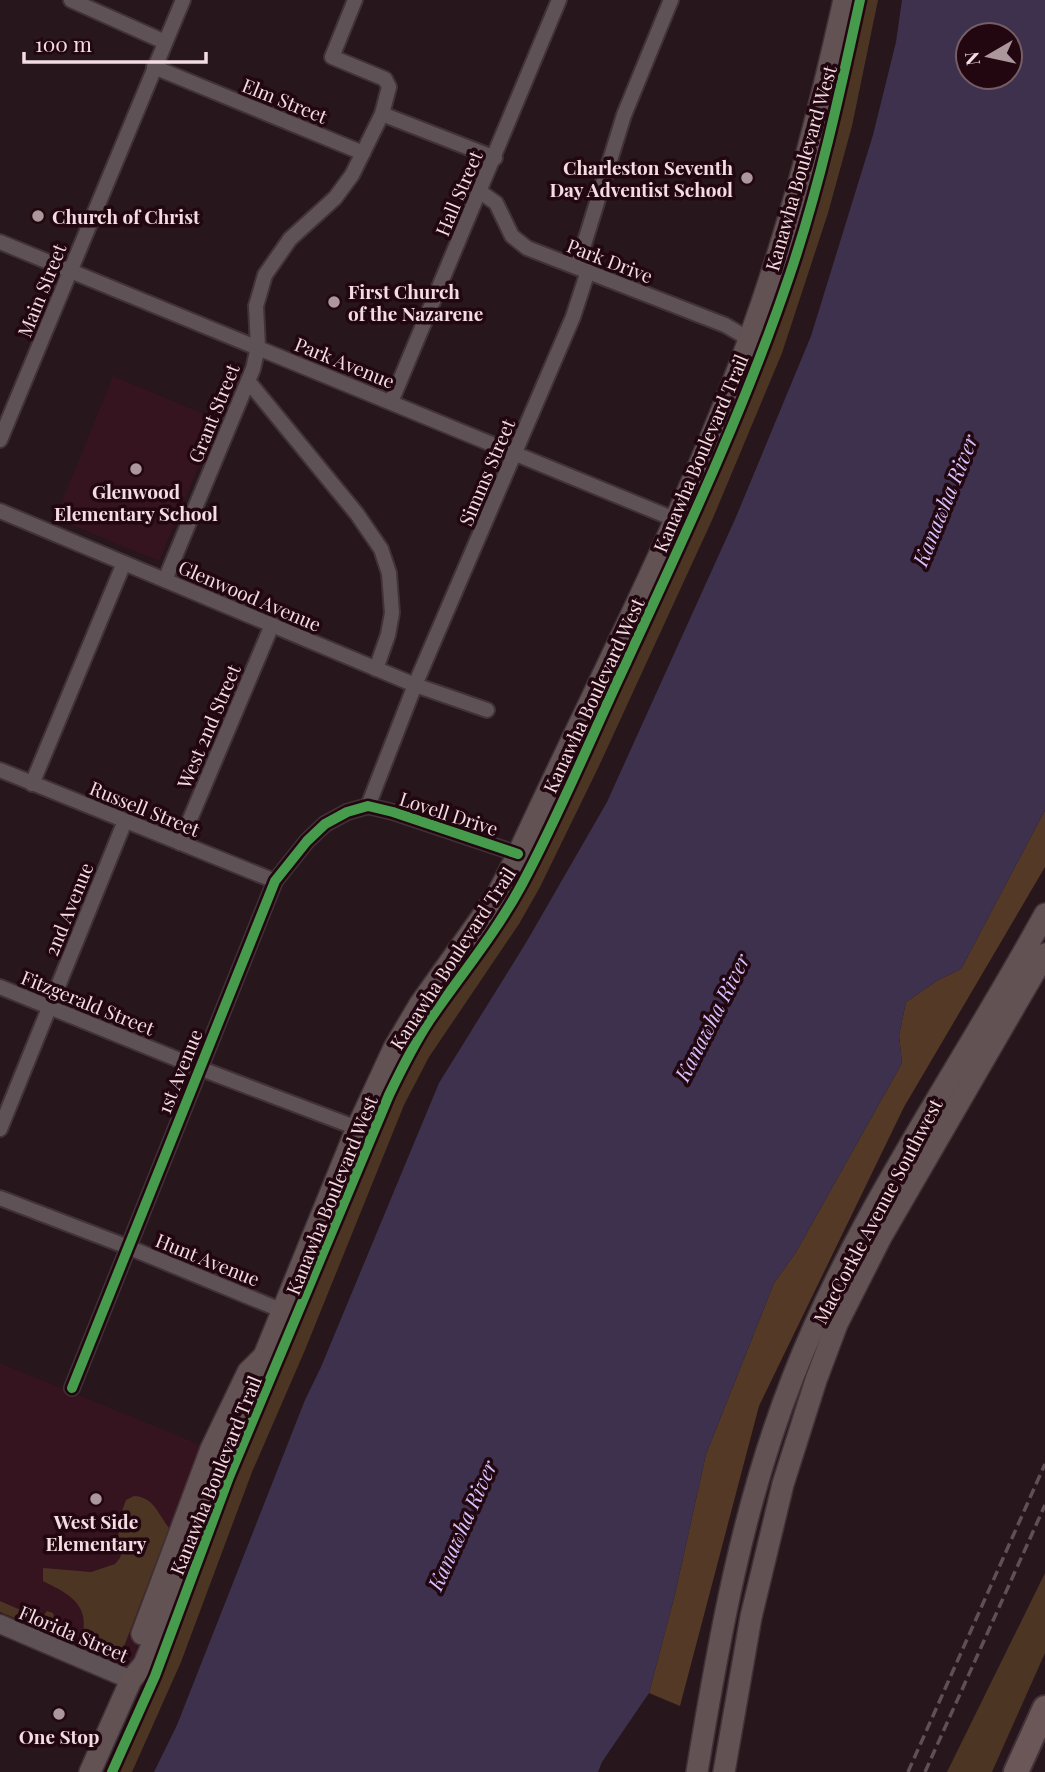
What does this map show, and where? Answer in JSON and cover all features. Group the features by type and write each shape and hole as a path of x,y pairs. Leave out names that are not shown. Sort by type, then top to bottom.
{"highway":[{"path":"1016,1772 1045,1708"}],"main road":[{"name":"Kanawha Boulevard West","path":"90,1772 131,1680 130,1665 211,1449 247,1372 264,1356 357,1128 394,1048 420,1004 496,897 674,519 749,339 804,168 844,0"},
{"name":"MacCorkle Avenue Southwest","path":"697,1772 727,1598 761,1465 793,1376 842,1270 894,1174 1045,914"},
{"name":"MacCorkle Avenue Southwest","path":"724,1772 751,1617 783,1485 816,1380 837,1324 881,1237 1045,954"}],"street":[{"path":"71,0 165,42"},
{"name":"Main Street","path":"0,440 183,0"},
{"name":"Grant Street","path":"165,580 248,381 258,347 256,306 265,275 290,239 344,187 382,114 389,87 385,79 332,57 355,0"},
{"name":"Hall Street","path":"391,402 559,0"},
{"name":"Simms Street","path":"415,685 573,317 582,269 624,115 671,0"},
{"name":"Elm Street","path":"154,67 363,153"},
{"path":"382,114 495,158"},
{"name":"Park Drive","path":"479,191 496,203 506,225 519,243 725,326 749,339"},
{"name":"Park Avenue","path":"0,242 674,519"},
{"path":"248,381 357,514 381,549 391,582 392,613 388,635 376,669"},
{"name":"Glenwood Avenue","path":"0,511 415,685 487,710"},
{"path":"32,784 124,563"},
{"name":"West 2nd Street","path":"180,843 272,625"},
{"name":"Lovell Drive","path":"415,685 368,806 518,854"},
{"name":"Russell Street","path":"0,770 275,881"},
{"name":"1st Avenue","path":"72,1388 275,881 307,841 325,824 347,812 368,806"},
{"name":"2nd Avenue","path":"0,1129 125,821"},
{"name":"Fitzgerald Street","path":"0,987 199,1068 357,1128"},
{"name":"Hunt Avenue","path":"0,1198 283,1311"},
{"name":"Florida Street","path":"0,1624 131,1680"}],"shaded area":[{"path":"865,0 878,0 852,126 828,213 782,353 713,518 540,887 519,924 429,1057 404,1105 305,1350 252,1472 181,1662 132,1772 117,1772 160,1678 234,1479 393,1097 428,1032 505,923 539,861 717,475 758,376 806,241 834,139"},
{"name":"Glenwood Elementary School","path":"113,376 218,420 159,561 55,518"},
{"path":"1045,810 1045,867 904,1107 759,1406 680,1706 649,1693 675,1594 706,1454 774,1283 796,1252 902,1063 899,1035 906,1002 938,980 961,969"},
{"name":"West Side Elementary","path":"0,1363 211,1449 130,1665 131,1680 0,1624"},
{"path":"134,1496 151,1503 169,1528 125,1644 109,1656 84,1644 84,1619 81,1609 67,1594 43,1581 43,1568 91,1572 115,1564 120,1558 123,1546 117,1544 122,1511 126,1500"},
{"path":"1045,1573 1045,1653 992,1772 947,1772"},
{"path":"0,1601 41,1619 47,1611 53,1613 53,1625 49,1632 0,1612"}],"water":[{"name":"Kanawha River","path":"902,0 1045,0 1045,810 961,969 938,980 906,1002 899,1035 902,1063 796,1252 774,1283 706,1454 675,1594 649,1693 598,1772 154,1772 177,1725 305,1400 439,1083 527,941 607,802 736,517 811,336 873,135 896,42"}],"railway":[{"path":"908,1772 1045,1464"},
{"path":"925,1772 1045,1505"}],"cycle path":[{"name":"Kanawha Boulevard Trail","path":"112,1772 155,1676 229,1477 389,1095 423,1030 500,921 535,859 734,422 790,274 811,207 860,0"},
{"name":"Kanawha Boulevard Trail","path":"72,1388 275,881 307,841 325,824 347,812 368,806 518,854"}],"place":[{"name":"Charleston Seventh Day Adventist School","path":"747,178"},
{"name":"Church of Christ","path":"38,216"},
{"name":"First Church of the Nazarene","path":"334,302"},
{"name":"Glenwood Elementary School","path":"136,469"},
{"name":"West Side Elementary","path":"96,1499"},
{"name":"One Stop","path":"59,1714"}]}
